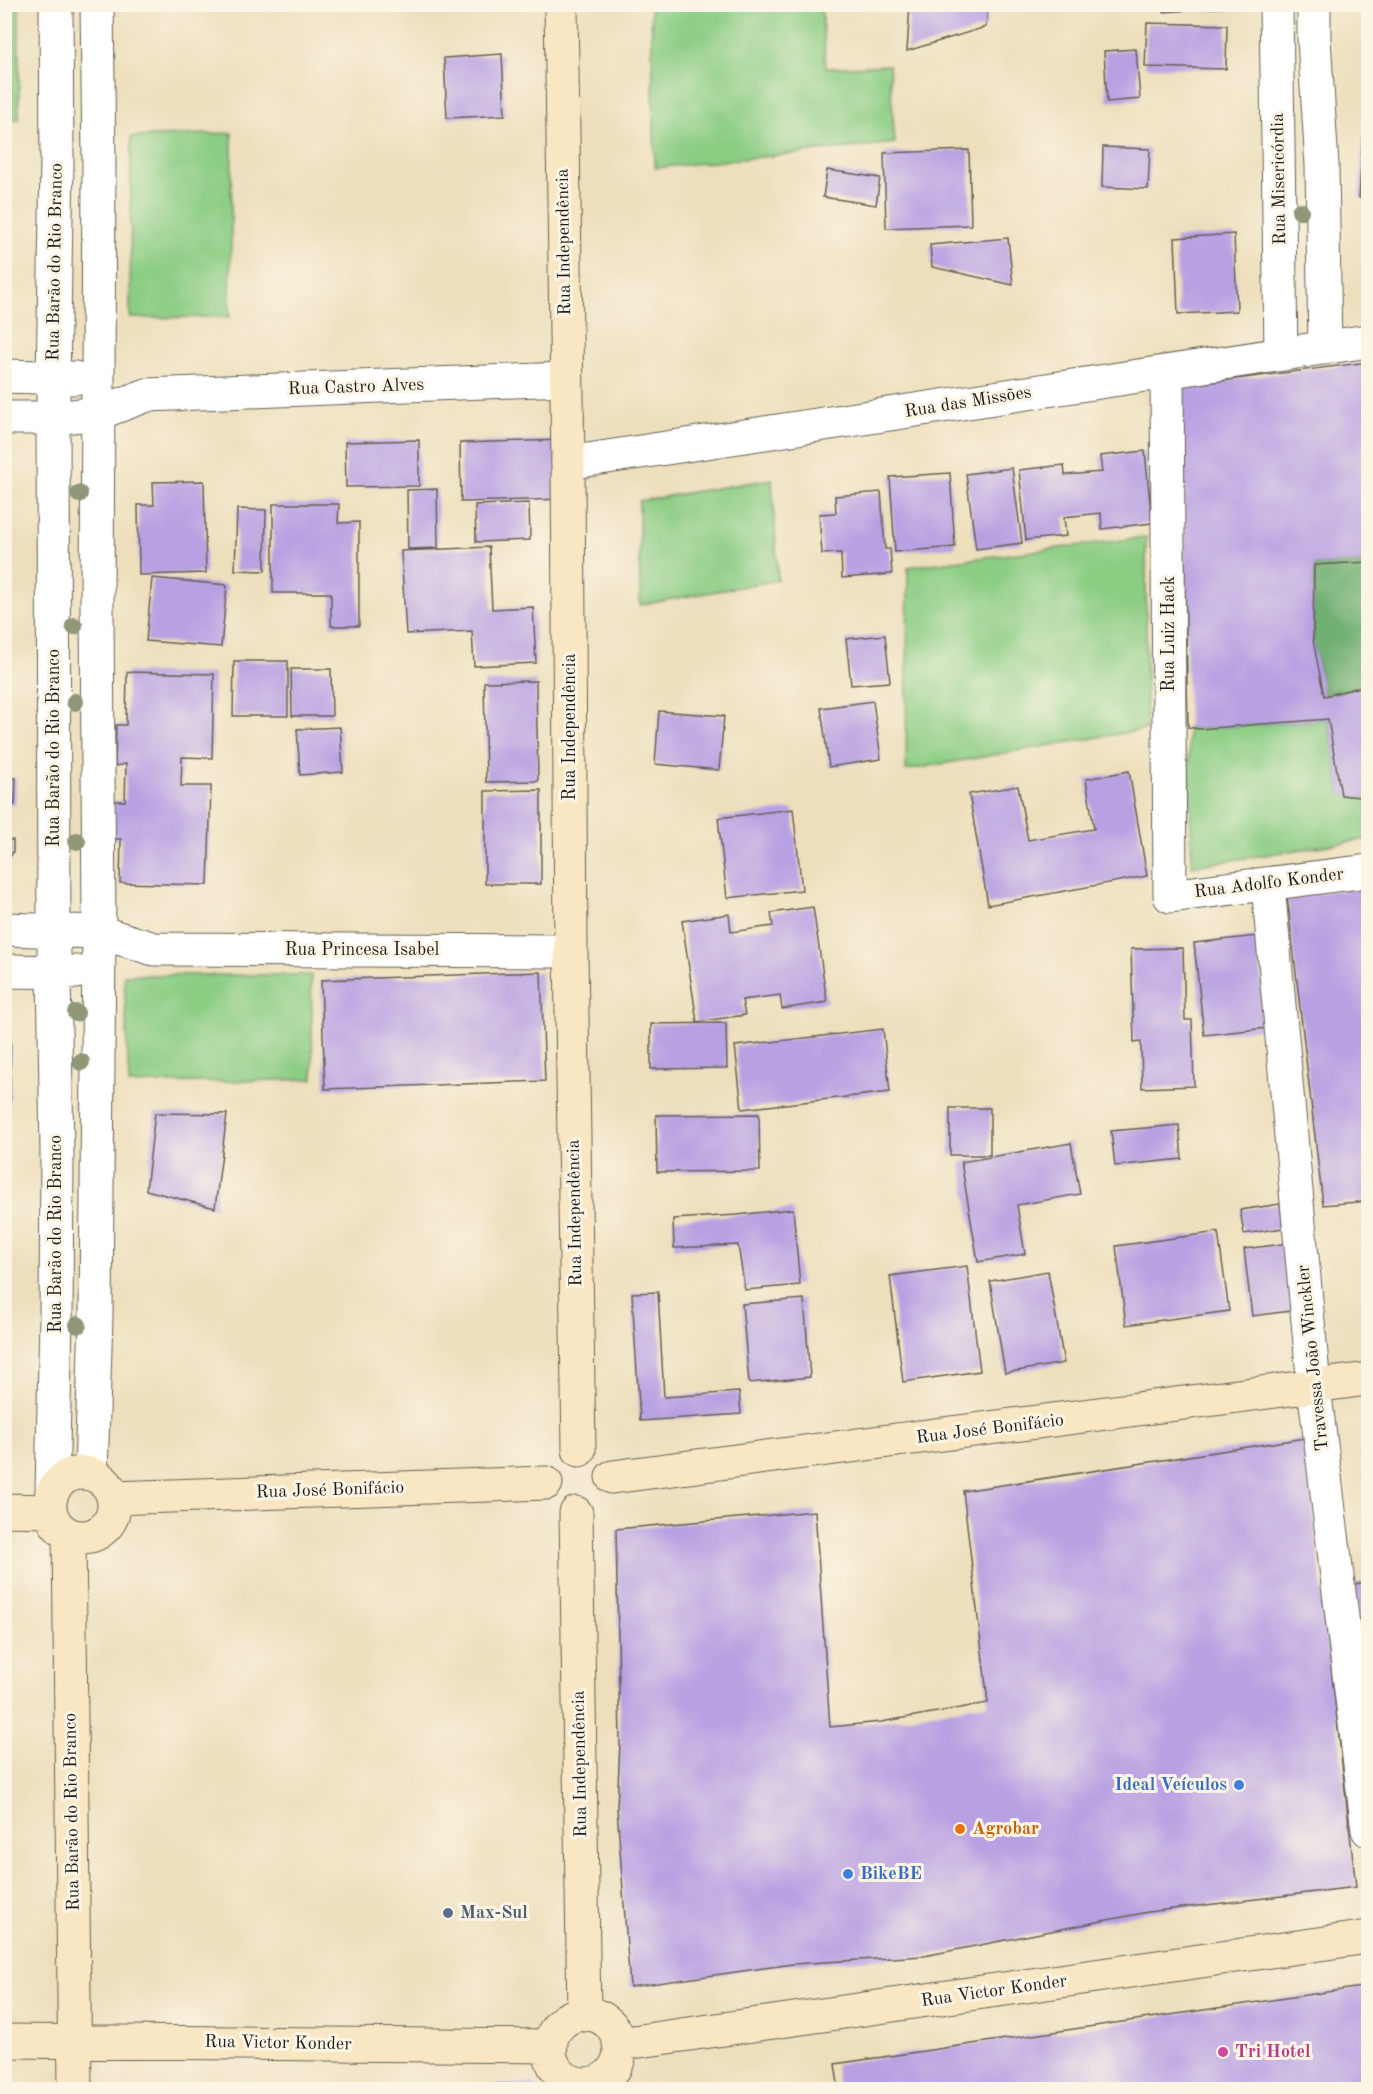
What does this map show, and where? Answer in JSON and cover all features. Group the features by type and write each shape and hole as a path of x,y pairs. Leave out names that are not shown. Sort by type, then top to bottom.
{"street":[{"name":"Rua Barão do Rio Branco","path":"56,4 57,162 53,377 57,1512 75,2090"},
{"path":"91,1473 96,1317 99,932 97,4"},
{"name":"Rua Independência","path":"561,4 579,1450"},
{"name":"Rua Misericórdia","path":"1276,4 1281,354"},
{"path":"1314,4 1322,166 1325,348"},
{"path":"57,162 99,161"},
{"path":"1280,173 1322,166"},
{"name":"Rua das Missões","path":"568,463 1368,341"},
{"name":"Rua Luiz Hack","path":"1167,372 1170,896"},
{"name":"Rua Castro Alves","path":"4,376 99,379 147,395"},
{"name":"Rua Castro Alves","path":"4,418 54,418 99,413 147,395 565,379"},
{"path":"54,604 97,603"},
{"path":"55,753 99,750"},
{"name":"Rua Adolfo Konder","path":"1170,896 1368,871"},
{"name":"Travessa João Winckler","path":"1268,885 1314,1387 1368,1830"},
{"name":"Rua Princesa Isabel","path":"4,929 99,932 154,949 571,951"},
{"name":"Rua Princesa Isabel","path":"4,971 98,972 154,949"},
{"path":"57,1153 98,1153"},
{"path":"56,1318 96,1317"},
{"name":"Rua José Bonifácio","path":"612,1477 1368,1379"},
{"path":"579,1450 593,1453 604,1463 612,1477 609,1491 603,1500 595,1508 576,1514 554,1503 549,1496 546,1483 554,1464 568,1454 579,1450"},
{"path":"4,1510 57,1512 80,1537 92,1535 110,1521 114,1509 113,1498 106,1482 91,1473 80,1472 69,1475 59,1482 57,1512"},
{"name":"Rua José Bonifácio","path":"113,1498 546,1483"},
{"name":"Rua Independência","path":"576,1514 584,2014"},
{"name":"Rua Victor Konder","path":"619,2044 1368,1937"},
{"path":"584,2014 603,2019 617,2034 619,2044 620,2056 607,2077 584,2087 559,2073 552,2060 550,2046 561,2024 584,2014"},
{"name":"Rua Victor Konder","path":"4,2041 550,2046"}],"green space":[{"path":"5,4 19,5 19,119 5,119"},
{"path":"651,5 821,5 826,68 889,65 895,143 655,168"},
{"path":"232,133 230,317 130,318 131,137"},
{"path":"772,479 778,580 640,605 639,501"},
{"path":"1146,537 1146,729 906,770 908,567"},
{"path":"1368,562 1368,685 1324,696 1313,640 1314,565"},
{"path":"1328,719 1341,794 1368,798 1368,839 1192,866 1188,727 1199,729"},
{"path":"124,975 311,975 313,1079 129,1084"}],"building":[{"path":"910,4 988,4 986,27 907,51"},
{"path":"1166,4 1229,4 1229,7 1164,12"},
{"path":"1368,10 1368,35 1367,36 1365,11"},
{"path":"1147,23 1227,25 1226,69 1145,67"},
{"path":"1136,49 1140,99 1107,102 1104,51"},
{"path":"502,54 505,115 447,118 444,58"},
{"path":"1363,137 1368,138 1368,198 1359,198"},
{"path":"1103,147 1150,149 1148,189 1102,187"},
{"path":"969,150 971,225 886,228 884,153"},
{"path":"827,170 880,178 876,205 823,197"},
{"path":"1234,234 1237,311 1178,314 1175,238"},
{"path":"1008,238 1013,285 932,267 930,245"},
{"path":"1368,362 1368,562 1314,565 1313,640 1324,696 1368,685 1368,798 1341,795 1328,719 1199,729 1188,727 1181,386"},
{"path":"419,440 419,486 346,487 345,442"},
{"path":"564,440 566,499 461,502 460,443"},
{"path":"1145,451 1152,523 1102,529 1101,513 1064,517 1066,536 1026,540 1019,470 1064,465 1065,475 1102,472 1100,456"},
{"path":"1012,468 1022,543 976,549 966,474"},
{"path":"950,473 955,547 895,552 890,477"},
{"path":"204,481 206,573 139,575 138,505 154,505 153,482"},
{"path":"437,489 438,548 408,549 407,490"},
{"path":"881,492 885,549 890,549 892,574 842,578 841,553 822,554 819,514 836,513 835,496"},
{"path":"529,503 530,540 476,542 475,505"},
{"path":"273,504 339,504 338,523 359,522 359,626 331,626 331,593 273,593"},
{"path":"237,509 266,510 265,571 235,570"},
{"path":"489,547 492,609 533,607 536,663 474,666 472,631 406,634 401,551"},
{"path":"152,578 227,585 221,647 146,641"},
{"path":"885,635 890,682 851,685 846,639"},
{"path":"234,661 288,661 288,716 233,716"},
{"path":"291,669 331,669 332,716 292,716"},
{"path":"127,672 214,674 212,758 182,757 181,786 211,786 208,885 120,883 121,839 113,839 114,801 125,801 126,764 115,766 116,725 126,725"},
{"path":"536,681 538,781 486,782 484,682"},
{"path":"873,701 881,759 829,767 821,708"},
{"path":"659,711 724,716 719,770 655,764"},
{"path":"340,727 343,772 300,775 297,729"},
{"path":"1129,771 1147,876 988,905 969,794 1018,786 1028,840 1094,829 1086,779"},
{"path":"4,778 16,778 15,805 8,804 6,833 4,833"},
{"path":"541,790 541,884 485,884 485,791"},
{"path":"793,809 802,890 727,898 718,818"},
{"path":"4,840 13,840 13,852 4,867"},
{"path":"1368,887 1368,1201 1323,1205 1287,896"},
{"path":"813,907 827,1002 782,1009 780,995 742,1000 745,1015 697,1022 682,921 729,914 731,932 773,926 771,913"},
{"path":"1257,936 1267,1028 1204,1035 1194,943"},
{"path":"1183,948 1185,1020 1192,1020 1194,1086 1142,1088 1141,1041 1134,1042 1131,949"},
{"path":"541,972 545,1081 325,1089 321,980"},
{"path":"4,997 11,997 10,1100 4,1100"},
{"path":"726,1023 727,1068 651,1069 651,1024"},
{"path":"883,1029 890,1092 742,1109 735,1046"},
{"path":"950,1108 990,1108 990,1155 950,1155"},
{"path":"155,1113 227,1114 215,1208 146,1190"},
{"path":"759,1114 760,1171 657,1172 656,1115"},
{"path":"1179,1125 1182,1159 1115,1166 1111,1131"},
{"path":"1071,1143 1080,1194 1017,1205 1025,1254 978,1262 961,1162"},
{"path":"1280,1204 1283,1228 1244,1234 1240,1210"},
{"path":"793,1209 800,1285 745,1290 738,1245 674,1248 673,1219"},
{"path":"1218,1232 1229,1311 1126,1325 1116,1246"},
{"path":"1298,1242 1306,1309 1252,1316 1244,1249"},
{"path":"967,1266 980,1371 903,1382 890,1276"},
{"path":"1048,1271 1064,1363 1005,1373 990,1281"},
{"path":"658,1292 664,1397 739,1392 741,1414 640,1421 632,1293"},
{"path":"804,1299 810,1377 749,1383 742,1304"},
{"path":"1305,1438 1356,1887 1148,1912 924,1956 793,1964 630,1987 617,1808 620,1743 616,1529 815,1511 830,1727 881,1722 988,1703 963,1491"},
{"path":"1368,1582 1368,1705 1355,1584"},
{"path":"1368,1986 1368,2090 839,2090 835,2064"},
{"path":"529,2084 542,2090 480,2090 480,2085"}],"place":[{"name":"Ideal Veículos","path":"1239,1785"},
{"name":"Agrobar","path":"960,1829"},
{"name":"BikeBE","path":"848,1874"},
{"name":"Max-Sul","path":"448,1913"},
{"name":"Tri Hotel","path":"1223,2052"}]}
